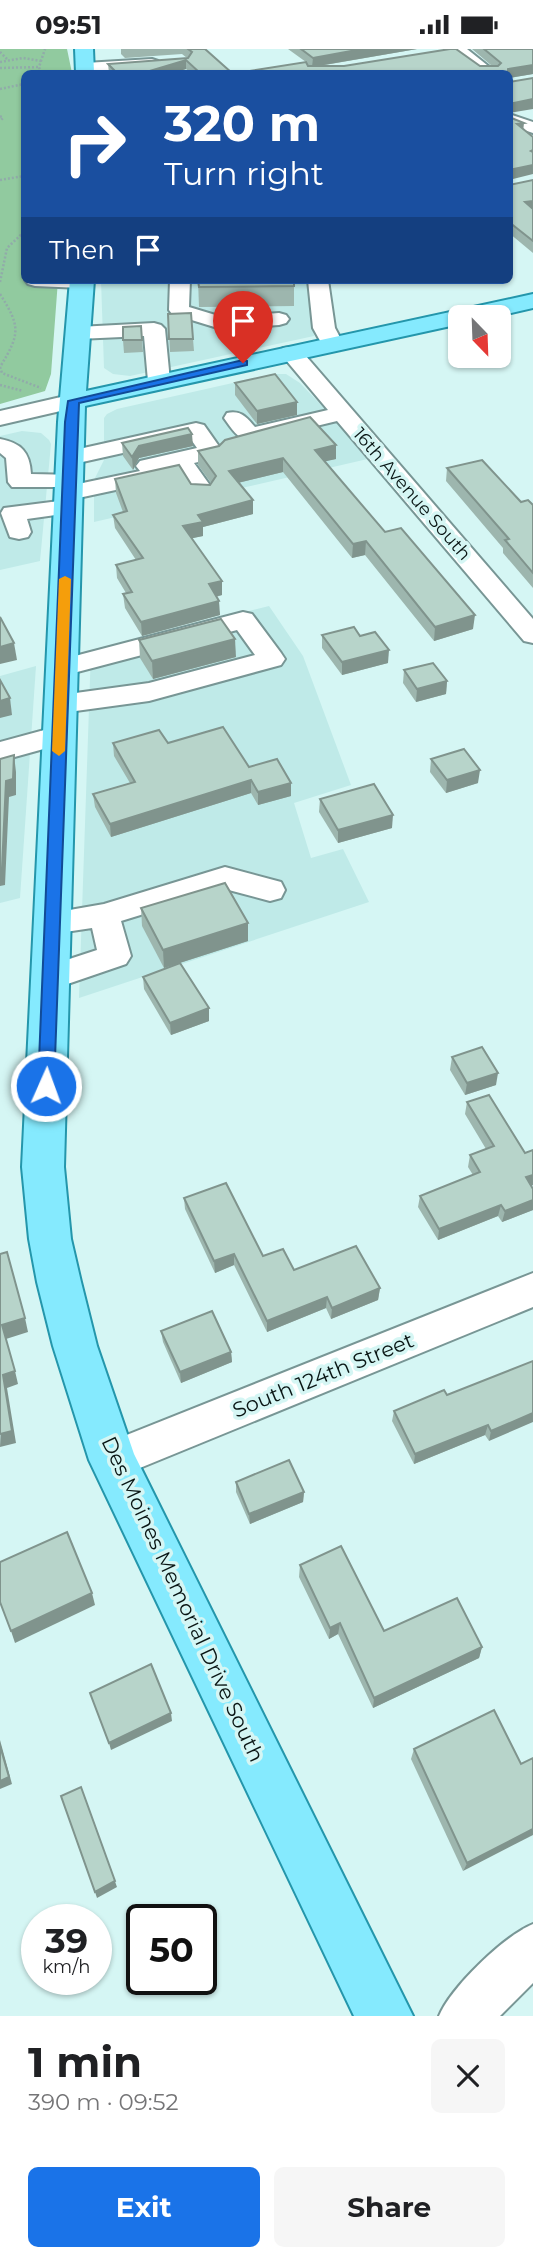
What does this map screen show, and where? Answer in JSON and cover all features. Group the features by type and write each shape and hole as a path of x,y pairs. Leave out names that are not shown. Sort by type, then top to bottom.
{"main road":[{"name":"Des Moines Memorial Drive South","path":"82,284 69,485 43,1167 50,1239 75,1346 113,1460 384,2016"},
{"path":"74,401 533,301"}],"street":[{"path":"455,50 485,70"},
{"path":"85,64 168,63"},
{"path":"513,120 533,128"},
{"path":"179,310 180,284"},
{"path":"318,284 324,328 331,343"},
{"path":"79,323 179,310 221,323 279,319"},
{"path":"79,323 155,329 159,381"},
{"name":"16th Avenue South","path":"291,353 533,635"},
{"path":"0,418 74,401"},
{"path":"235,418 250,435 343,413"},
{"path":"19,532 13,513 69,485 195,430 211,452 148,466"},
{"path":"0,446 9,447 20,460 20,482 69,485 187,468 202,491"},
{"path":"60,719 272,659 243,620 62,668"},
{"path":"52,923 104,915 225,878 270,890"},
{"path":"50,978 115,956 104,915"},
{"name":"South 124th Street","path":"113,1460 533,1290"},
{"path":"464,2016 533,1949"}],"lane":[{"path":"0,752 60,719"}],"path":[{"path":"40,70 45,49"},
{"path":"0,51 7,59"},
{"path":"0,62 7,59 32,58 41,61"},
{"path":"0,68 39,67"},
{"path":"0,89 21,86"},
{"path":"0,116 3,118 0,121"},
{"path":"0,180 21,176"},
{"path":"0,282 1,265 8,248 21,235"},
{"path":"0,296 12,311 16,325 11,347 0,367 2,373 45,389"},
{"path":"0,385 31,394"}],"shaded area":[{"path":"101,284 308,284 314,336 130,376 113,374 104,368"},
{"path":"273,374 286,374 300,383 372,458 94,522 94,480 104,460 104,418 107,414 117,409"},
{"path":"22,431 41,433 51,444 40,561 0,570 0,436"},
{"path":"269,606 303,656 351,785 294,803 311,858 343,849 369,902 79,998 91,650"},
{"path":"36,666 20,898 0,903 0,676"}],"green space":[{"path":"0,49 67,49 71,70 21,70 21,284 58,284 51,374 45,391 0,404"}],"building":[{"path":"188,49 205,49 229,70 197,70 186,60 153,70 114,70 108,64 188,58 192,52"},
{"path":"301,49 362,49 313,58"},
{"path":"456,49 480,66 498,66 501,63 484,49 533,49 533,65 508,70 256,70 306,62 308,66 344,66"},
{"path":"533,78 533,99 513,103 513,81"},
{"path":"513,119 524,123 517,124 533,137 533,165 513,169"},
{"path":"533,180 533,201 525,202 533,209 533,241 513,225 513,184"},
{"path":"199,284 294,284 294,286 199,287"},
{"path":"191,313 193,339 169,339 168,314"},
{"path":"141,326 142,340 123,340 123,327"},
{"path":"275,374 297,402 257,411 235,383"},
{"path":"310,417 336,445 315,450 385,532 401,528 475,615 435,627 366,541 353,544 283,458 229,471 253,500 198,515 203,522 183,526 222,581 209,584 219,601 141,622 123,594 132,592 116,565 143,558 113,515 127,511 115,479 179,465 191,484 210,485 216,476 198,451 219,446 225,440"},
{"path":"188,428 192,434 139,446 132,457 122,443"},
{"path":"482,460 521,502 528,500 533,505 533,573 505,540 509,539 447,468"},
{"path":"0,617 14,643 0,647"},
{"path":"221,619 235,639 152,661 139,640"},
{"path":"354,627 360,636 375,632 389,650 342,662 322,635"},
{"path":"433,663 447,681 417,689 404,670"},
{"path":"0,680 10,698 0,701"},
{"path":"223,727 249,767 277,759 291,783 258,792 251,780 110,824 93,794 135,782 113,743 159,730 168,743"},
{"path":"464,749 480,770 447,780 431,759"},
{"path":"14,755 13,779 6,781 0,869 0,759"},
{"path":"374,784 393,815 338,830 320,799"},
{"path":"225,883 248,923 163,950 141,908"},
{"path":"180,963 209,1008 170,1023 143,977"},
{"path":"482,1047 498,1073 467,1083 452,1057"},
{"path":"489,1095 525,1153 533,1150 533,1175 526,1177 533,1189 533,1200 505,1211 501,1205 439,1229 420,1196 480,1172 470,1155 494,1146 467,1102"},
{"path":"226,1183 263,1256 283,1249 294,1270 356,1246 380,1288 332,1308 327,1297 267,1321 234,1254 214,1261 184,1198"},
{"path":"7,1252 25,1318 2,1325 15,1371 3,1375 12,1431 0,1434 0,1254"},
{"path":"212,1311 231,1352 180,1372 161,1331"},
{"path":"533,1361 533,1413 491,1431 488,1425 415,1454 394,1411 444,1390 447,1395"},
{"path":"289,1460 304,1492 249,1514 236,1482"},
{"path":"67,1532 92,1593 11,1631 0,1602 0,1562"},
{"path":"341,1546 384,1631 457,1598 482,1647 374,1698 340,1623 330,1628 300,1565"},
{"path":"151,1664 171,1713 109,1743 90,1693"},
{"path":"494,1710 521,1764 533,1758 533,1829 467,1863 414,1749"},
{"path":"0,1746 9,1777 0,1781"},
{"path":"81,1787 115,1881 95,1892 61,1796"}],"slow traffic":[{"path":"59,751 65,579"}],"route":[{"path":"46,1086 71,422 74,401 243,363"}]}
